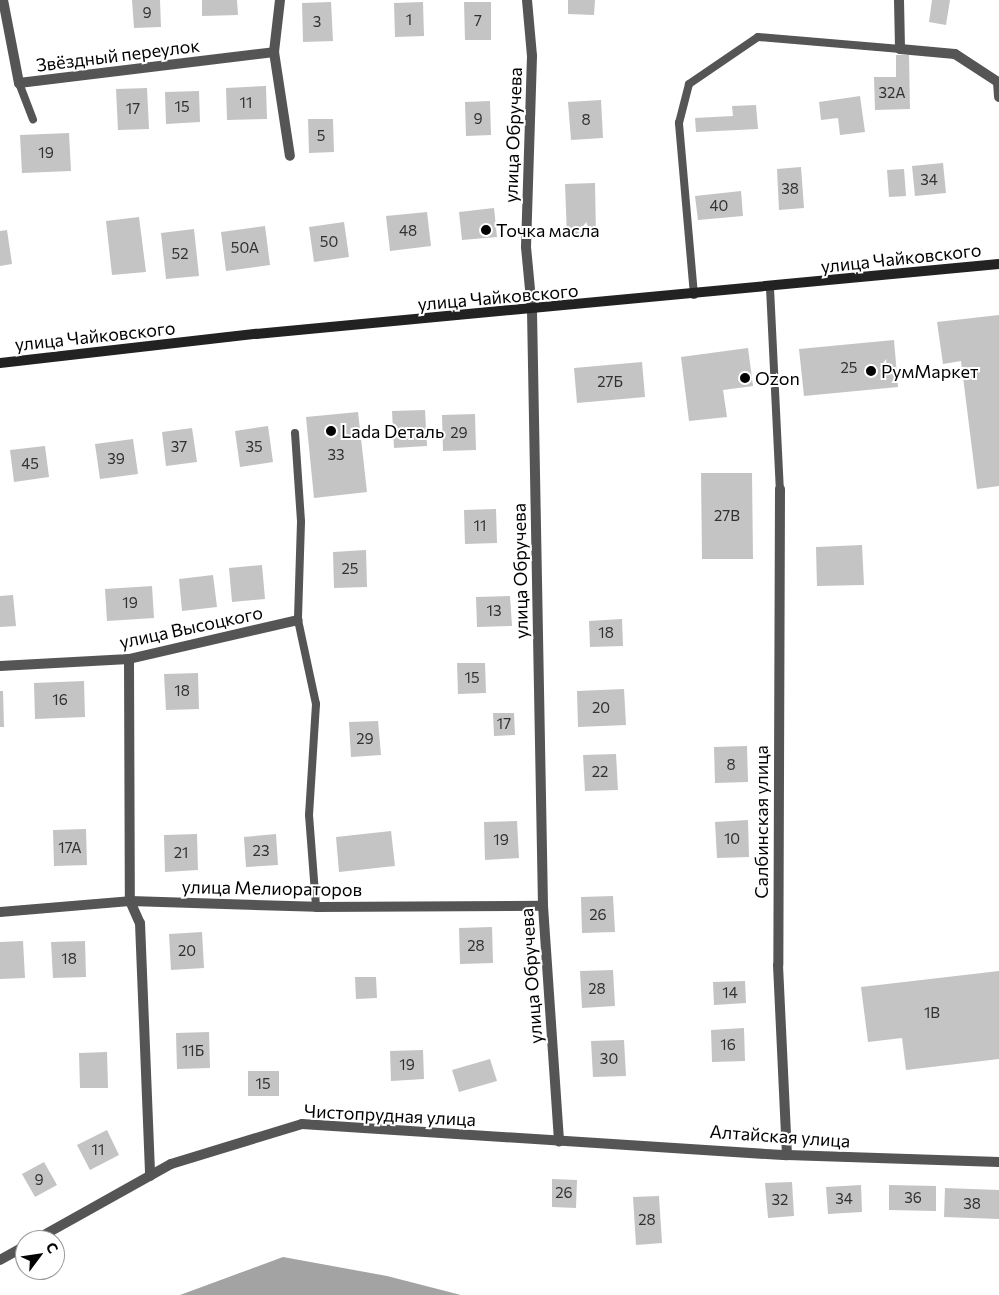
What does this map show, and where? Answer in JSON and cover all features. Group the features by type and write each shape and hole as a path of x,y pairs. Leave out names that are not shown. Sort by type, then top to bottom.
{"main road":[{"name":"улица Чайковского","path":"0,363 256,334 770,288 999,264"}],"street":[{"name":"Звёздный переулок","path":"3,0 19,83 274,52"},
{"path":"280,0 274,52 290,156"},
{"name":"улица Обручева","path":"527,0 532,56 526,247 532,310 543,906 558,1141"},
{"path":"900,0 900,49 955,54 998,82 999,97"},
{"name":"Салбинская улица","path":"780,489 778,955 786,1155"},
{"name":"улица Высоцкого","path":"0,666 129,659 298,620"},
{"path":"129,659 130,901 140,923 150,1176"},
{"name":"улица Мелиораторов","path":"0,912 130,901 316,907 543,906"},
{"name":"Чистопрудная улица","path":"53,1230 171,1164 302,1124 558,1141"},
{"name":"Алтайская улица","path":"558,1141 786,1155 999,1162"},
{"path":"0,1260 15,1252"}],"lane":[{"path":"694,295 679,123 689,84 758,37 900,49"},
{"path":"19,83 33,119"},
{"path":"770,288 780,489"},
{"path":"295,433 301,522 298,620 316,704 309,814 316,907"}],"shaded area":[{"path":"283,1257 387,1276 461,1295 180,1295"}],"building":[{"path":"132,0 160,0 161,27 134,28"},
{"path":"202,0 237,0 238,15 202,16"},
{"path":"568,0 595,0 594,15 568,14"},
{"path":"932,0 950,0 946,25 929,22"},
{"path":"331,2 333,41 303,42 302,3"},
{"path":"423,2 424,36 395,37 394,3"},
{"path":"464,2 491,2 491,40 465,40"},
{"path":"896,55 909,55 910,109 875,110 874,77 896,77"},
{"path":"266,86 267,119 227,120 226,88"},
{"path":"147,88 149,129 118,130 116,89"},
{"path":"199,91 200,122 166,124 165,92"},
{"path":"860,96 865,132 840,135 838,118 821,120 819,102"},
{"path":"601,100 603,138 571,140 568,102"},
{"path":"490,101 491,135 466,136 465,102"},
{"path":"756,105 758,129 696,132 695,118 733,116 732,106"},
{"path":"308,119 333,119 334,152 309,153"},
{"path":"69,133 71,171 22,173 20,135"},
{"path":"943,163 946,193 915,196 912,166"},
{"path":"801,167 804,208 779,210 777,169"},
{"path":"904,169 906,196 889,197 887,170"},
{"path":"595,183 596,236 567,237 565,184"},
{"path":"741,191 743,216 698,220 695,196"},
{"path":"494,208 497,237 462,240 459,212"},
{"path":"427,212 431,246 390,251 386,216"},
{"path":"139,217 146,272 112,275 106,221"},
{"path":"344,222 349,257 314,262 309,227"},
{"path":"265,226 270,265 226,271 221,232"},
{"path":"194,229 199,276 166,279 161,233"},
{"path":"7,230 12,264 0,266 0,231"},
{"path":"999,315 999,486 977,489 961,361 943,364 937,322"},
{"path":"894,340 898,387 804,396 799,349"},
{"path":"748,348 753,386 723,390 727,417 689,421 681,357"},
{"path":"642,362 645,397 577,403 574,368"},
{"path":"425,410 427,446 394,448 392,411"},
{"path":"358,412 367,492 314,498 306,417"},
{"path":"475,414 476,450 443,451 442,415"},
{"path":"268,426 273,462 240,467 235,431"},
{"path":"192,428 197,462 166,466 162,432"},
{"path":"133,439 138,474 100,479 95,444"},
{"path":"45,446 49,477 14,482 10,450"},
{"path":"701,473 752,473 753,559 702,559"},
{"path":"496,509 497,543 465,544 464,510"},
{"path":"862,545 864,585 817,586 816,547"},
{"path":"366,550 367,587 334,588 333,552"},
{"path":"262,565 265,599 232,602 229,568"},
{"path":"213,575 217,607 182,611 179,579"},
{"path":"152,586 154,618 107,621 105,589"},
{"path":"13,595 16,626 0,627 0,596"},
{"path":"510,596 512,626 477,627 476,597"},
{"path":"622,619 623,646 590,647 589,621"},
{"path":"457,663 485,663 486,693 458,694"},
{"path":"198,673 199,709 166,710 164,674"},
{"path":"84,681 85,717 35,719 34,683"},
{"path":"624,689 626,725 578,727 577,691"},
{"path":"0,691 3,691 4,727 0,727"},
{"path":"493,713 514,713 515,735 494,736"},
{"path":"378,721 381,755 351,757 349,722"},
{"path":"747,746 748,782 715,783 714,747"},
{"path":"616,754 618,790 585,791 583,755"},
{"path":"748,820 749,857 717,858 715,822"},
{"path":"517,821 519,858 485,860 484,822"},
{"path":"86,829 87,865 54,866 53,830"},
{"path":"391,831 395,866 339,872 336,837"},
{"path":"197,834 198,870 165,872 164,835"},
{"path":"276,834 278,865 246,867 244,837"},
{"path":"613,896 615,932 582,933 581,897"},
{"path":"492,927 493,963 460,964 459,928"},
{"path":"202,932 204,968 171,970 169,934"},
{"path":"23,941 25,978 0,979 0,942"},
{"path":"85,941 86,977 53,978 51,942"},
{"path":"613,970 615,1006 582,1008 580,971"},
{"path":"999,971 999,1059 906,1070 902,1038 868,1042 861,987"},
{"path":"355,977 376,977 377,998 356,999"},
{"path":"745,981 746,1003 714,1005 713,982"},
{"path":"744,1028 745,1061 712,1062 711,1030"},
{"path":"209,1032 210,1068 177,1069 176,1033"},
{"path":"624,1040 626,1076 593,1077 591,1041"},
{"path":"423,1050 424,1079 391,1081 390,1051"},
{"path":"107,1052 108,1088 80,1088 79,1053"},
{"path":"490,1059 497,1081 459,1092 452,1070"},
{"path":"248,1071 279,1071 279,1096 248,1096"},
{"path":"107,1130 119,1155 90,1170 77,1145"},
{"path":"44,1162 57,1185 35,1197 22,1174"},
{"path":"552,1179 577,1180 576,1208 552,1207"},
{"path":"792,1182 794,1216 768,1218 765,1183"},
{"path":"861,1185 862,1212 828,1214 826,1187"},
{"path":"889,1185 936,1186 936,1211 889,1210"},
{"path":"945,1188 999,1190 999,1219 944,1217"},
{"path":"659,1196 662,1243 636,1245 633,1197"}],"place":[{"name":"Точка масла","path":"486,230"},
{"name":"РумМаркет","path":"871,371"},
{"name":"Ozon","path":"745,378"},
{"name":"Lada Dеталь","path":"331,431"}]}
